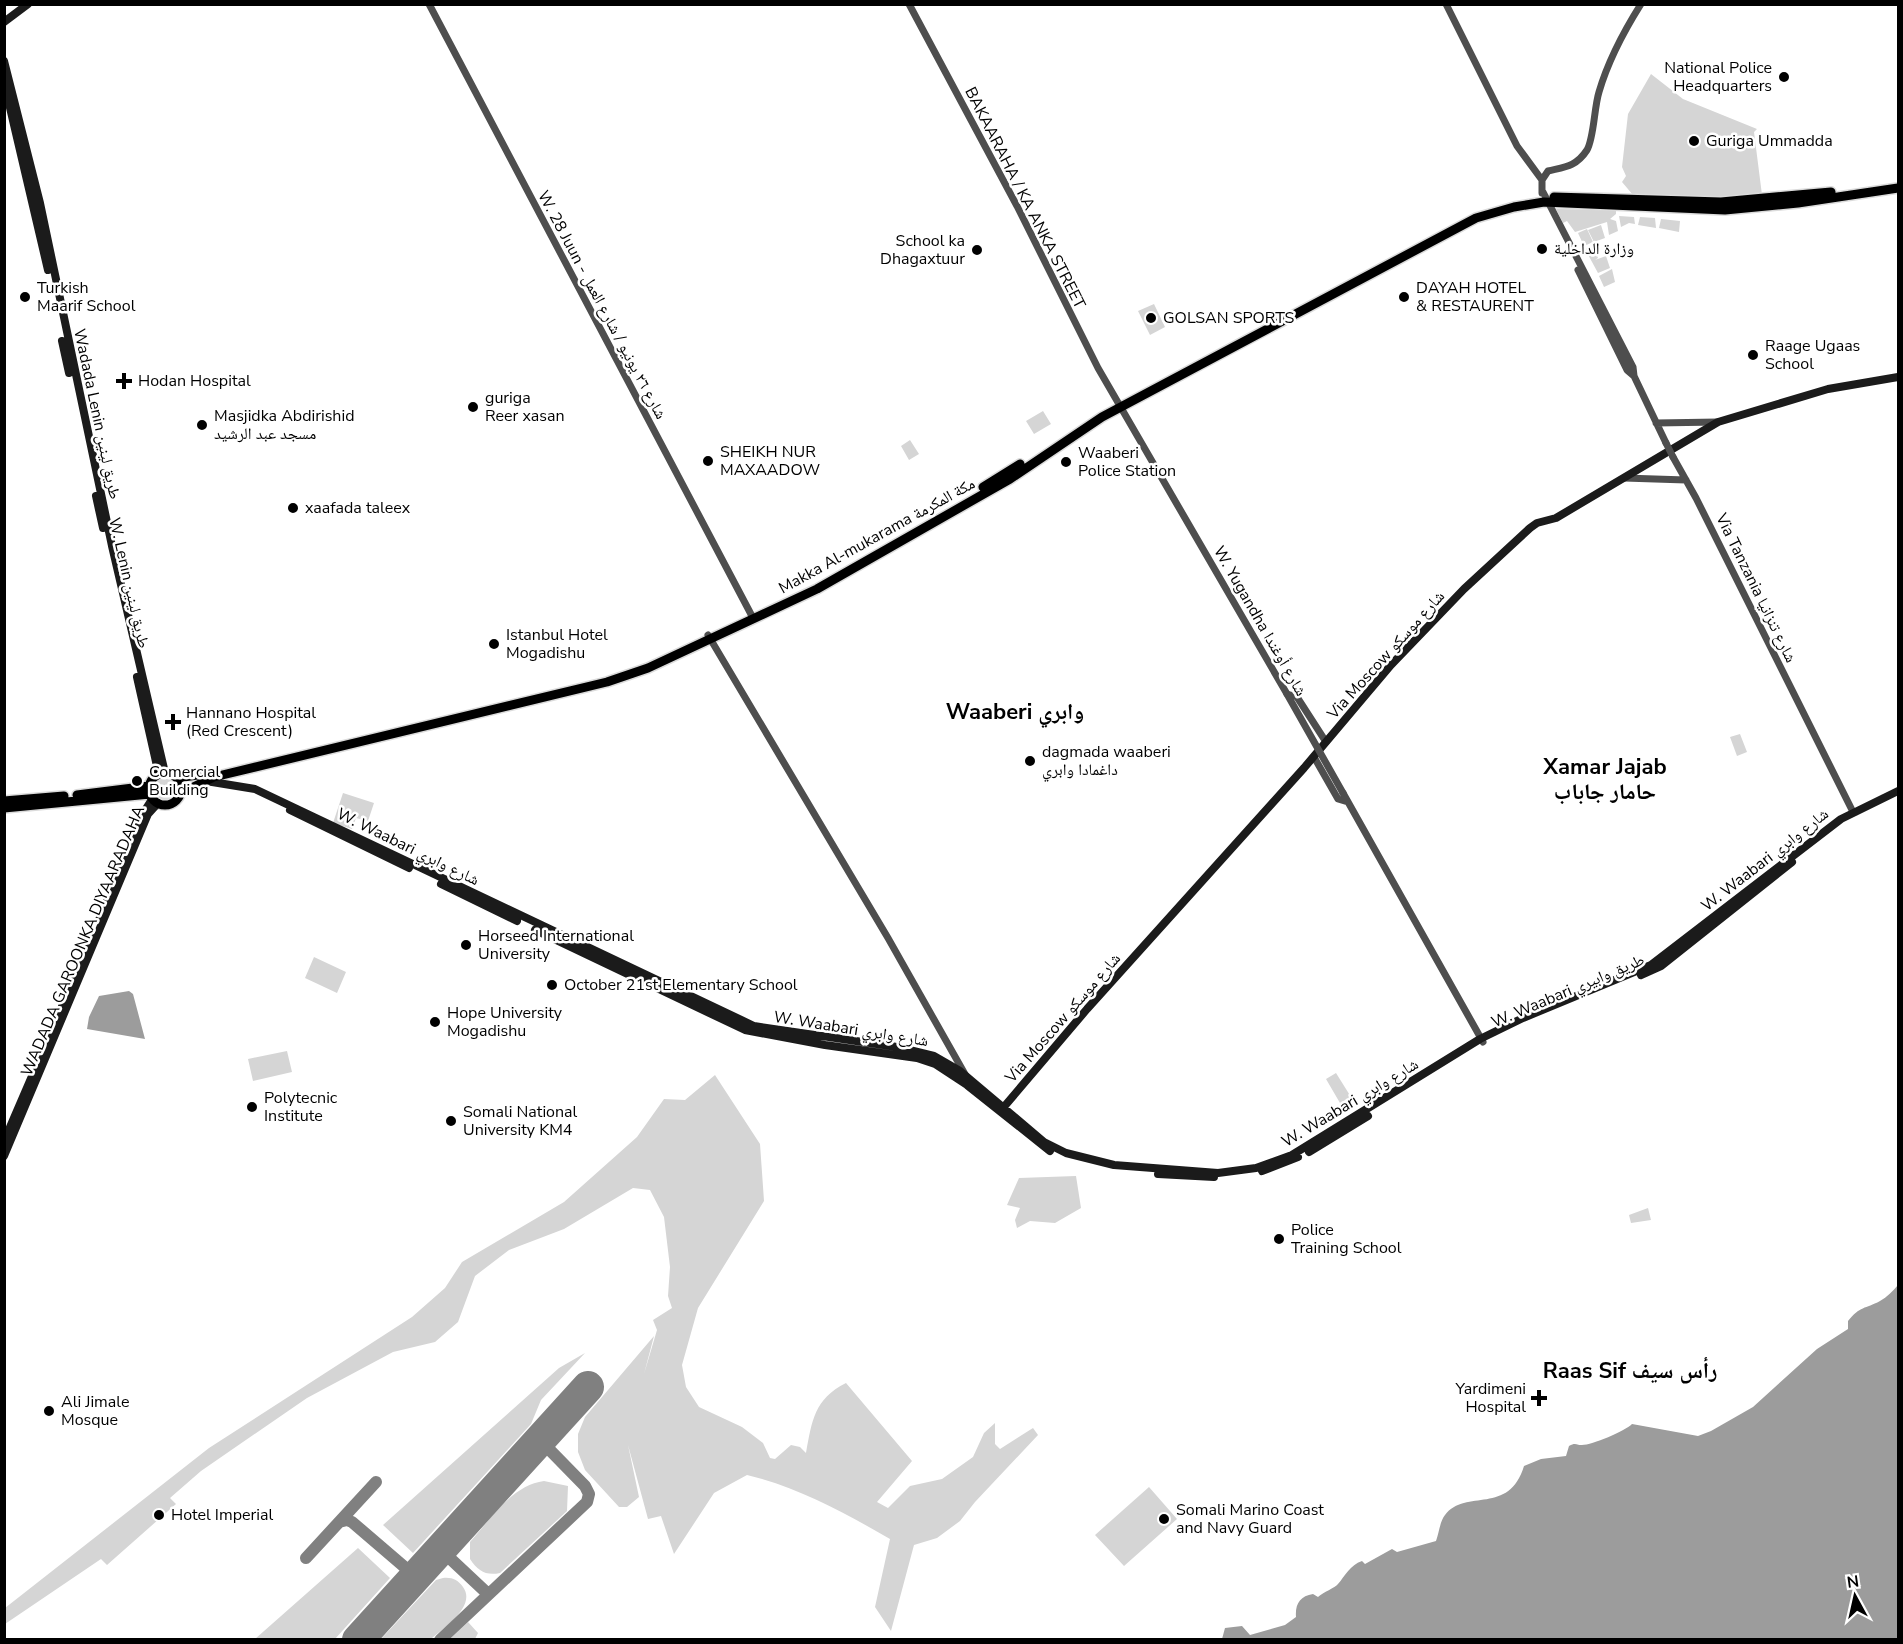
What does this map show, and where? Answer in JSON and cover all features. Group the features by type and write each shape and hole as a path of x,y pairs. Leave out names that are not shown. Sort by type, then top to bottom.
{"highway":[{"path":"1753,204 1899,183"},
{"path":"1753,204 1899,188"},
{"name":"Makka Al-mukarama مكة المكرمة","path":"153,795 170,804 184,790 204,780 616,679 648,668 875,551 1120,404 1458,221 1491,207 1545,198 1707,210 1753,204"},
{"name":"Makka Al-mukarama مكة المكرمة","path":"178,778 296,753 591,680 644,664 710,637"},
{"path":"153,795 162,774 178,778 184,790"},
{"path":"4,801 153,795"},
{"path":"4,808 153,795"}],"main road":[{"path":"4,16 24,5"},
{"path":"4,22 24,5"},
{"name":"Wadada Lenin طريق لينين","path":"4,61 7,84 40,203 109,546 162,774"},
{"name":"Via Moscow شارع موسكو","path":"1003,1108 1087,1009 1314,757 1415,639 1530,528 1537,523 1556,518 1718,422 1828,389 1899,377"},
{"name":"W. Waabari شارع وابري","path":"178,778 255,789 754,1026 921,1052 953,1066 967,1082"},
{"name":"W. Waabari شارع وابري","path":"184,790 220,787 253,794 745,1030 825,1045 917,1058 935,1064 967,1082 1052,1147 1094,1162 1218,1173 1241,1171 1271,1164 1302,1150 1523,1018 1651,965 1803,846 1853,812 1899,792"},
{"name":"W. Waabari طريق وابيري","path":"967,1082 1040,1145 1063,1157 1119,1170 1223,1178 1259,1172 1287,1164 1344,1131 1482,1041 1522,1022 1604,992 1661,966 1839,825 1899,792"},
{"name":"WADADA GAROONKA DIYAARADAHA","path":"4,1156 130,844 153,795"},
{"name":"WADADA GAROONKA DIYAARADAHA","path":"4,1141 62,1015"}],"street":[{"name":"W. 28 Juun - شارع ٢٦ يونيو / شارع العمل","path":"429,4 752,616"},
{"name":"BAKAARAHA / KA ANKA STREET","path":"909,4 1017,206 1098,368 1120,404"},
{"path":"1446,4 1517,146 1528,164 1542,180 1548,171 1562,170 1577,162 1588,148 1604,78 1625,30 1641,4"},
{"name":"Via Tanzania شارع تنزانيا","path":"1542,180 1545,198 1604,317 1627,370 1634,376 1853,812"},
{"name":"W. Yugandha شارع أوغندا","path":"1120,404 1287,694 1482,1041"},
{"path":"1656,423 1718,422"},
{"path":"1624,478 1686,480"},
{"path":"710,637 920,992 967,1082"},
{"path":"1287,694 1297,697 1326,742"},
{"path":"1314,757 1338,799 1348,802"}],"shaded area":[{"path":"1651,74 1683,99 1757,129 1754,132 1762,195 1705,198 1633,195 1622,182 1626,176 1622,167 1628,114"},
{"path":"1556,209 1616,210 1616,214 1610,219 1616,221 1618,231 1609,235 1607,222 1575,232 1567,221 1563,223"},
{"path":"1619,216 1634,217 1635,224 1629,223 1621,227"},
{"path":"1640,217 1655,218 1656,228 1638,225"},
{"path":"1661,219 1680,221 1679,232 1659,228"},
{"path":"1601,225 1605,238 1594,242 1588,230"},
{"path":"1587,229 1593,242 1584,246 1578,233"},
{"path":"1594,245 1598,258 1595,260 1606,256 1610,268 1598,273 1585,249"},
{"path":"1612,269 1615,282 1604,287 1599,276"},
{"name":"GOLSAN SPORTS","path":"1154,304 1165,327 1150,335 1138,311"},
{"path":"1043,411 1051,424 1034,434 1026,421"},
{"path":"910,440 919,454 909,460 901,446"},
{"path":"1740,734 1747,752 1737,756 1730,737"},
{"path":"165,778 173,781 176,789 173,797 165,800 157,797 154,789 157,781"},
{"path":"343,793 374,803 368,821 356,818 352,829 333,823"},
{"path":"314,957 346,972 337,993 305,978"},
{"path":"129,991 133,994 145,1039 87,1029 89,1017 99,996"},
{"path":"287,1051 292,1072 253,1081 248,1059"},
{"path":"1336,1073 1351,1097 1340,1103 1326,1079"},
{"path":"715,1075 760,1144 764,1201 698,1308 682,1365 686,1387 699,1407 742,1427 763,1443 770,1458 775,1459 791,1445 800,1447 806,1453 816,1412 827,1396 846,1383 912,1461 877,1502 888,1508 910,1486 942,1479 973,1457 984,1433 995,1423 995,1444 1000,1449 1033,1428 1038,1435 960,1521 937,1538 914,1545 891,1631 875,1607 890,1539 838,1510 785,1486 747,1475 714,1493 674,1554 661,1516 648,1519 628,1445 639,1497 627,1507 619,1507 585,1470 578,1452 578,1434 585,1417 654,1336 644,1374 657,1330 653,1320 672,1308 668,1296 670,1267 664,1217 650,1190 633,1188 564,1229 509,1250 475,1276 458,1322 435,1342 393,1352 307,1398 201,1471 170,1498 176,1504 107,1565 101,1559 5,1624 5,1608 209,1448 412,1317 445,1288 462,1262 564,1202 637,1137 664,1099 685,1100"},
{"path":"1076,1176 1081,1208 1055,1223 1030,1221 1017,1228 1015,1220 1020,1208 1007,1205 1019,1178"},
{"path":"1648,1208 1651,1220 1631,1223 1629,1215"},
{"path":"1898,1285 1898,1639 1222,1639 1225,1628 1242,1626 1250,1635 1285,1625 1296,1617 1296,1608 1302,1599 1313,1594 1318,1597 1334,1587 1358,1563 1362,1561 1365,1564 1392,1549 1397,1552 1436,1541 1443,1518 1454,1507 1498,1496 1508,1491 1517,1481 1524,1466 1541,1459 1566,1456 1571,1445 1582,1445 1600,1440 1632,1424 1698,1436 1711,1431 1753,1407 1817,1349 1848,1329 1848,1321 1856,1313 1883,1299"},
{"path":"585,1353 541,1400 531,1424 413,1553 383,1525 559,1368"},
{"path":"544,1481 568,1486 567,1511 500,1573 486,1573 476,1567 470,1559 470,1542 512,1496 532,1484"},
{"path":"1149,1487 1177,1519 1124,1566 1095,1535"},
{"path":"358,1548 390,1578 335,1639 255,1639"},
{"path":"443,1578 457,1581 466,1594 466,1602 450,1623 431,1639 381,1639 436,1580"},
{"path":"468,1622 478,1633 475,1639 450,1639"}],"taxiway":[{"path":"440,1640 587,1502 589,1494 585,1486 540,1440"},
{"path":"306,1558 376,1482"},
{"path":"339,1522 347,1520 352,1522 415,1576"},
{"path":"440,1549 488,1594"}],"runway":[{"path":"358,1640 588,1387"}],"place":[{"name":"National Police Headquarters","path":"1784,77"},
{"name":"Guriga Ummadda","path":"1694,141"},
{"name":"وزارة الداخلية","path":"1542,249"},
{"name":"School ka Dhagaxtuur","path":"977,250"},
{"name":"Turkish Maarif School","path":"25,297"},
{"name":"DAYAH HOTEL & RESTAURENT","path":"1404,297"},
{"name":"GOLSAN SPORTS","path":"1151,318"},
{"name":"Raage Ugaas School","path":"1753,355"},
{"name":"Hodan Hospital","path":"124,381"},
{"name":"guriga Reer xasan","path":"473,407"},
{"name":"Masjidka Abdirishid مسجد عبد الرشيد","path":"202,425"},
{"name":"SHEIKH NUR MAXAADOW","path":"708,461"},
{"name":"Waaberi Police Station","path":"1066,462"},
{"name":"xaafada taleex","path":"293,508"},
{"name":"Istanbul Hotel Mogadishu","path":"494,644"},
{"name":"Hannano Hospital (Red Crescent)","path":"173,722"},
{"name":"dagmada waaberi داغمادا وابري","path":"1030,761"},
{"name":"Comercial Building","path":"137,781"},
{"name":"Horseed International University","path":"466,945"},
{"name":"October 21st Elementary School","path":"552,985"},
{"name":"Hope University Mogadishu","path":"435,1022"},
{"name":"Polytecnic Institute","path":"252,1107"},
{"name":"Somali National University KM4","path":"451,1121"},
{"name":"Police Training School","path":"1279,1239"},
{"name":"Yardimeni Hospital","path":"1539,1398"},
{"name":"Ali Jimale Mosque","path":"49,1411"},
{"name":"Hotel Imperial","path":"159,1515"},
{"name":"Somali Marino Coast and Navy Guard","path":"1164,1519"}],"district":[{"name":"Waaberi وابري","path":"1015,712"},
{"name":"Xamar Jajab حامار جاباب","path":"1605,780"},
{"name":"Raas Sif رأس سيف","path":"1630,1371"}]}
